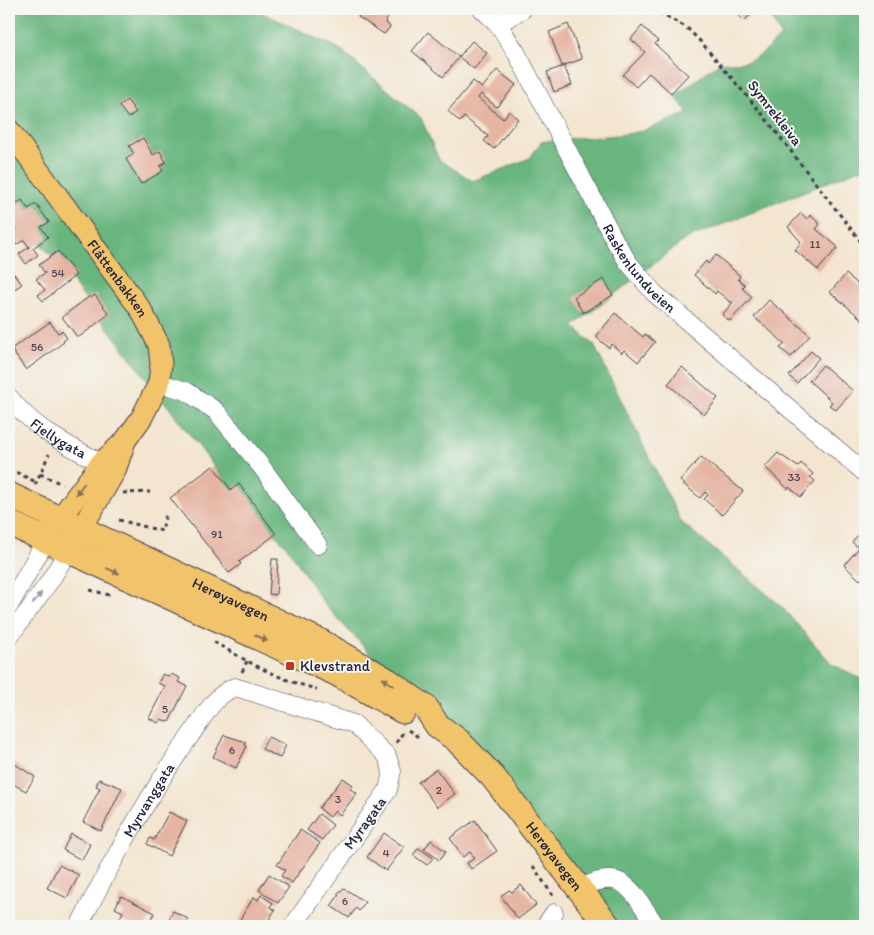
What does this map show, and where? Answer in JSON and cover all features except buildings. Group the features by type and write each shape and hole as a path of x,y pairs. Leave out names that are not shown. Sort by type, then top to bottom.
{"highway":[{"name":"Herøyavegen","path":"9,495 344,655 426,708 437,725 457,740 493,777 608,926"},
{"name":"Herøyavegen","path":"9,523 336,673 417,720 437,725"}],"main road":[{"name":"Flåttenbakken","path":"9,130 149,322 156,335 161,355 159,383 142,417 108,467 81,530 68,551"},
{"name":"Flåttenbakken","path":"46,540 58,519 108,467"}],"street":[{"name":"Raskenlundveien","path":"482,9 498,24 516,52 615,241 639,278 654,293 865,473"},
{"path":"498,24 523,9"},
{"path":"159,383 186,391 216,411 261,466 318,545"},
{"name":"Fjellygata","path":"9,397 24,415 55,439 108,467"},
{"path":"9,606 46,540"},
{"path":"9,637 50,581 68,551"},
{"name":"Myrvanggata","path":"79,926 130,832 166,771 210,708 225,691 235,686"},
{"name":"Myragata","path":"235,686 354,724 387,756 392,771 388,790 292,926"},
{"path":"580,889 607,878 615,878 630,890 656,926"}],"path":[{"name":"Symrekleiva","path":"652,9 686,27 702,42 763,115 865,247"},
{"path":"33,488 55,439"},
{"path":"9,469 36,482"},
{"path":"40,474 70,488"},
{"path":"122,493 150,492"},
{"path":"118,520 162,531 166,513"}],"green space":[{"path":"9,9 254,9 338,48 421,118 439,160 473,181 530,158 541,142 634,133 688,113 675,96 720,62 731,63 754,59 781,36 766,9 865,9 865,167 686,239 573,326 594,345 681,522 779,604 832,664 865,681 865,926 609,926 407,693 324,604 288,548 230,487 53,257 9,212"}],"place":[{"name":"Klevstrand","path":"290,666"}]}
